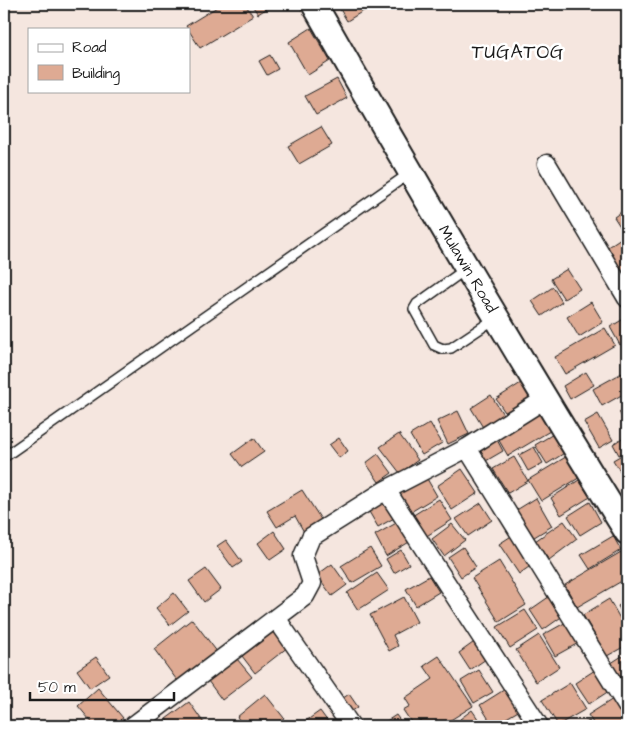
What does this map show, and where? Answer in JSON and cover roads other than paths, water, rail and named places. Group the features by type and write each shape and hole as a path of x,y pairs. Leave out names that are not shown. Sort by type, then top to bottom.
{"main road":[{"name":"Mulawin Road","path":"314,4 410,173 627,532"}],"street":[{"path":"547,164 627,298"},
{"path":"133,726 305,596 312,583 303,556 311,536 386,490 467,448 545,399"},
{"path":"467,448 627,706"},
{"path":"386,490 538,726"},
{"path":"276,618 351,726"}],"lane":[{"path":"4,458 410,173"},
{"path":"467,268 416,304 414,309 416,314 434,345 443,349 451,348 497,318"}],"district":[{"name":"TUGATOG","path":"518,52"}]}
